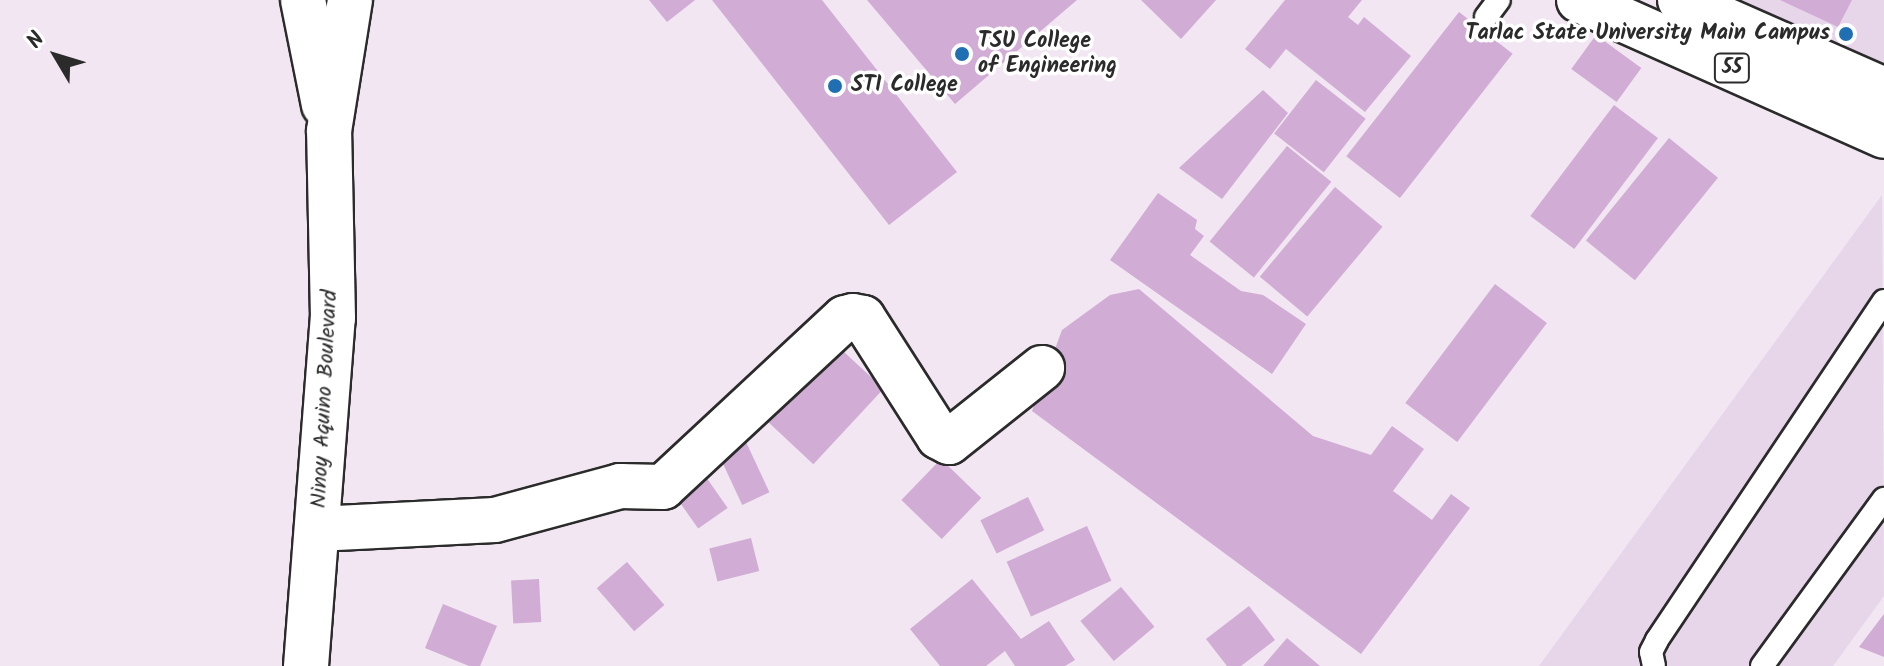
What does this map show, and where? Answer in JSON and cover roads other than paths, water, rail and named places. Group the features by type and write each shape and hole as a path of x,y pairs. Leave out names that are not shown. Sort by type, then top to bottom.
{"main road":[{"name":"Ninoy Aquino Boulevard","path":"303,0 329,131 333,318 306,666"},
{"name":"Ninoy Aquino Boulevard","path":"329,131 350,0"},
{"name":"55","path":"1579,0 1884,136"},
{"name":"55","path":"1680,0 1884,90"},
{"path":"317,529 495,520 620,486 663,487 845,318 853,316 863,318 939,437 949,442 1042,368"}],"lane":[{"path":"1654,666 1651,652 1657,640 1884,301"},
{"path":"1762,666 1884,499"}],"place":[{"name":"Tarlac State University Main Campus","path":"1846,34"},
{"name":"TSU College of Engineering","path":"962,54"},
{"name":"STI College","path":"835,86"}]}
